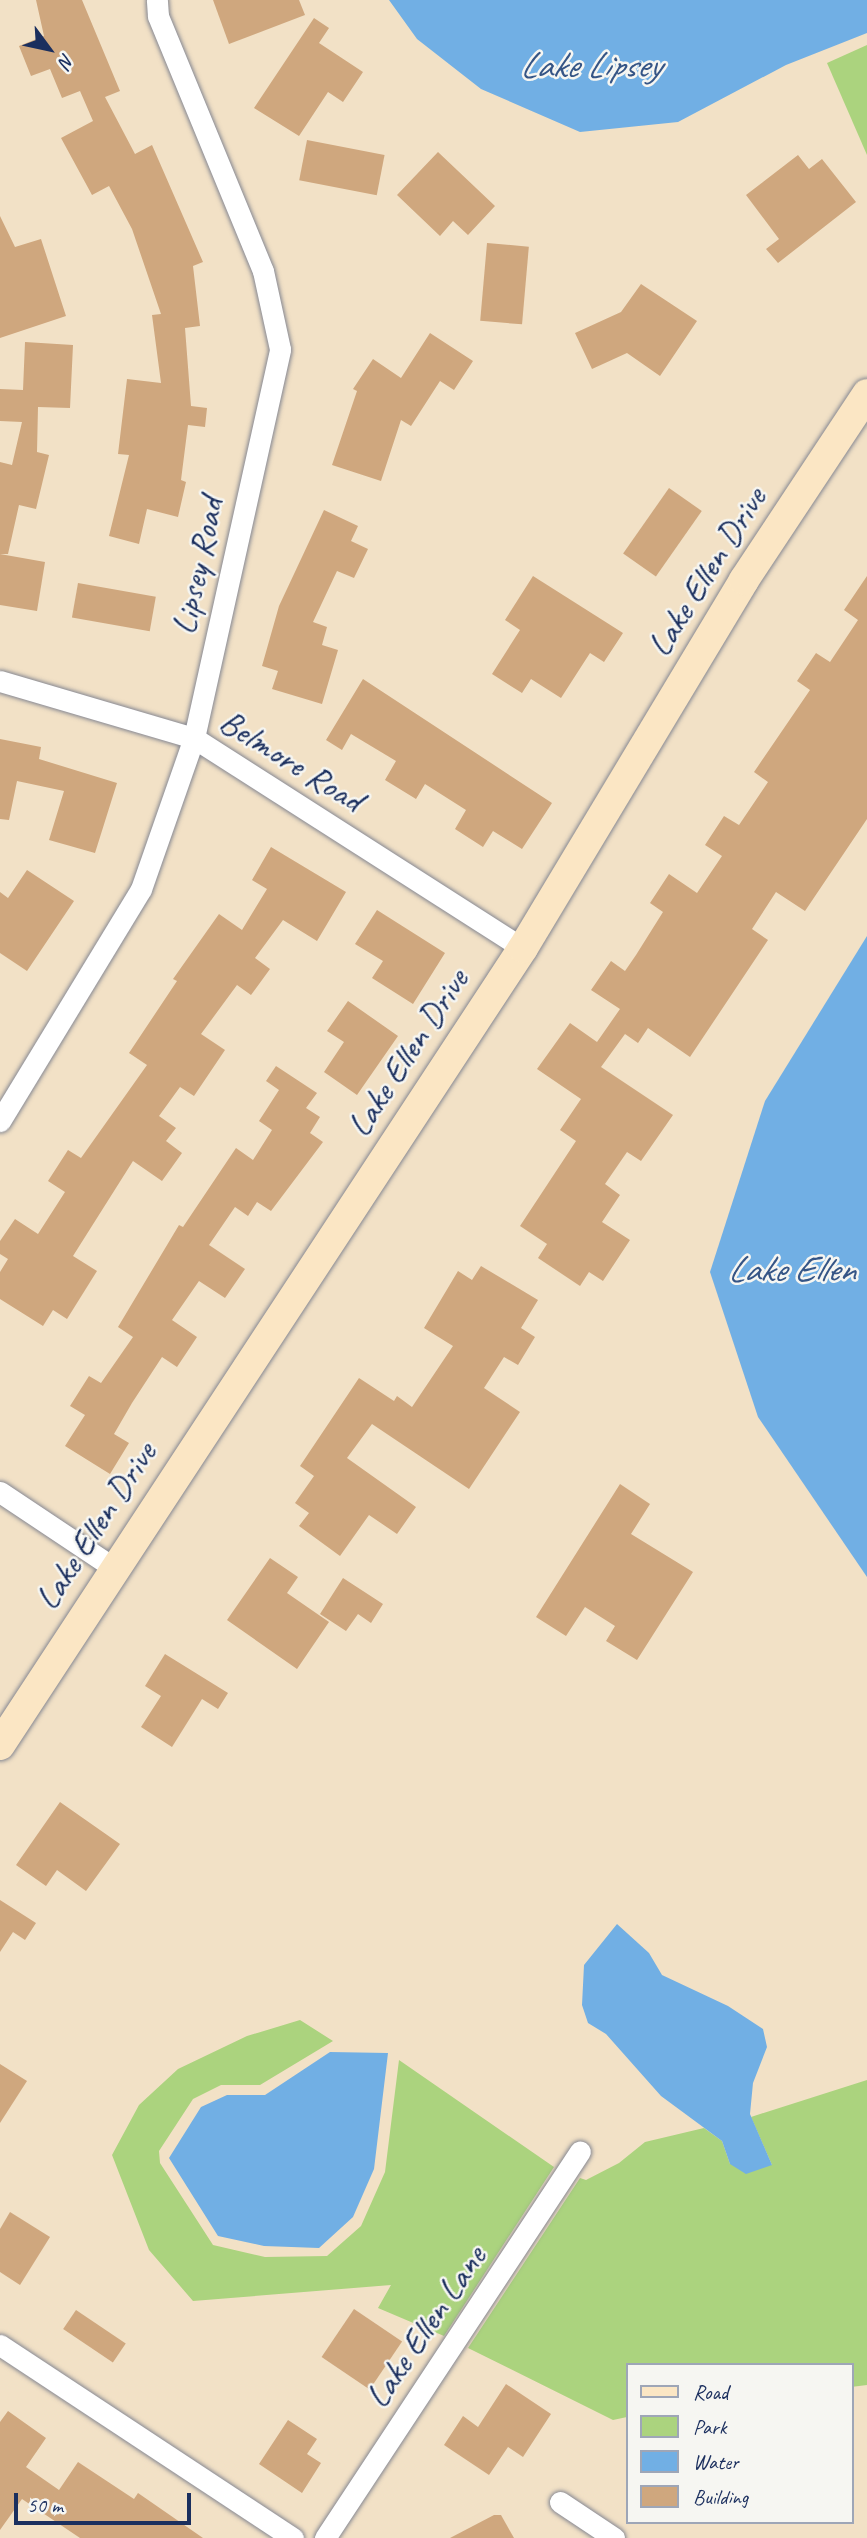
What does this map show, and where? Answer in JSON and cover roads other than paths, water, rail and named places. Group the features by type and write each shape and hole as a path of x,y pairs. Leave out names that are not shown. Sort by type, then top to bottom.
{"street":[{"name":"Lipsey Road","path":"0,1121 141,889 194,738 280,349 263,271 158,16 157,0"},
{"name":"Lake Ellen Drive","path":"0,1745 523,947 744,580 867,394"},
{"name":"Belmore Road","path":"0,681 194,738 523,947"},
{"path":"0,1492 114,1568"},
{"name":"Lake Ellen Lane","path":"325,2538 580,2152"},
{"path":"0,2345 293,2538"},
{"path":"560,2502 614,2538"}],"water":[{"name":"Lake Lipsey","path":"389,0 867,0 867,33 786,65 678,122 580,132 481,89 417,39"},
{"name":"Lake Ellen","path":"867,936 867,1577 758,1417 710,1272 765,1101"},
{"path":"617,1924 649,1953 662,1975 728,2006 763,2029 767,2047 753,2083 750,2114 772,2165 746,2174 730,2164 722,2141 661,2096 606,2034 588,2023 582,2005 584,1965"},
{"path":"330,2052 388,2053 374,2169 353,2217 319,2248 264,2246 218,2236 169,2158 201,2107 227,2095 265,2095"}]}
